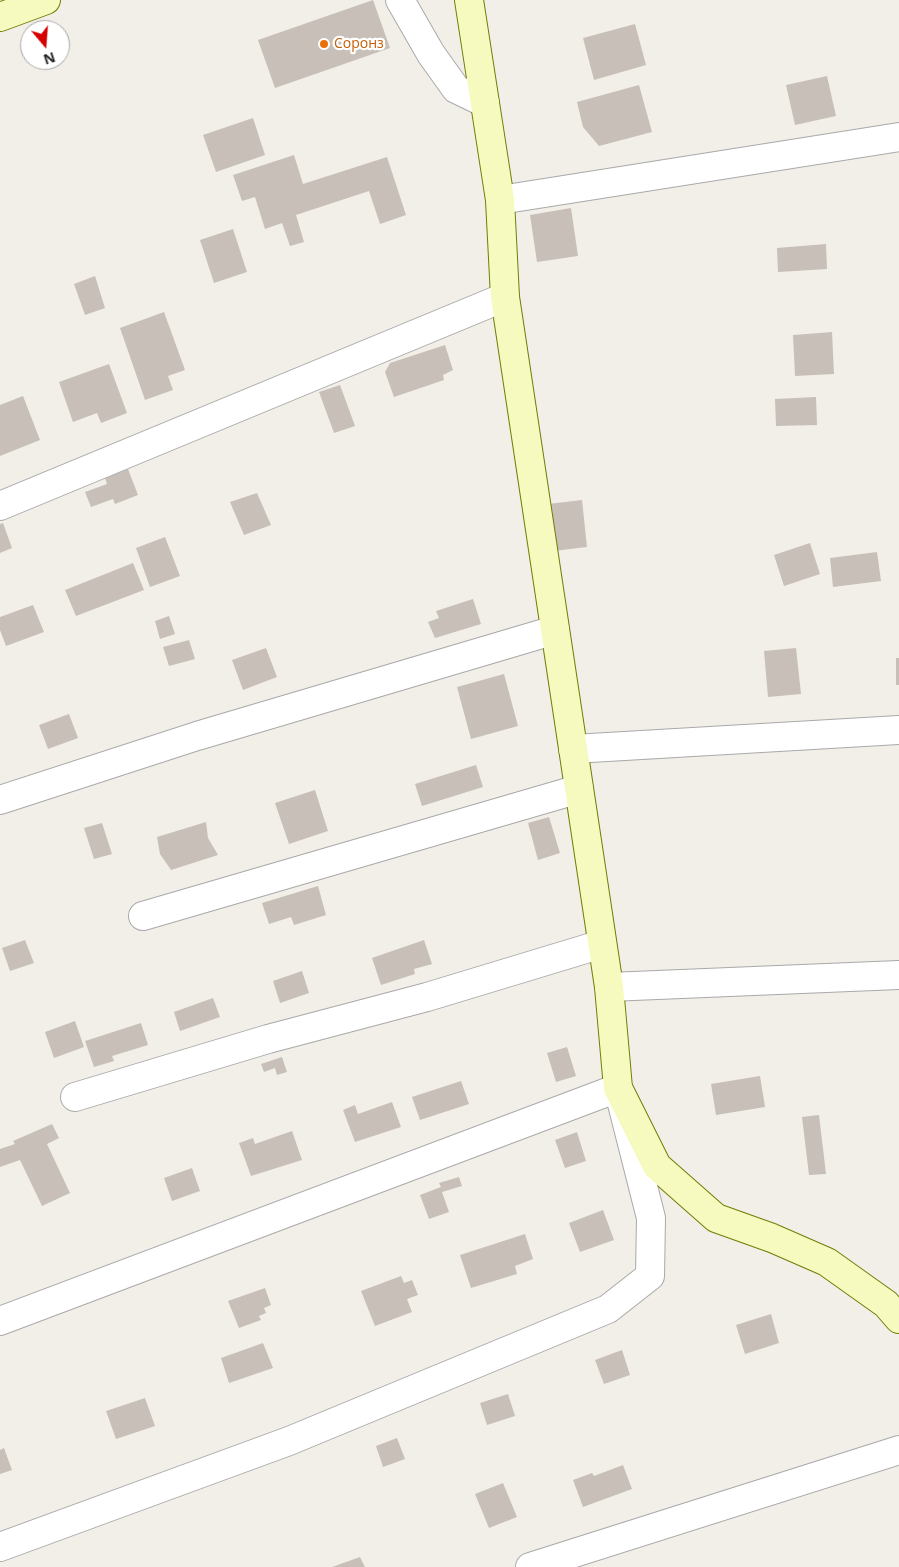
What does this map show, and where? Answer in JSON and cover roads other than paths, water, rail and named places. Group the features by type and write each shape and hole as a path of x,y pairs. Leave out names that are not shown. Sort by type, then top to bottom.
{"street":[{"path":"0,17 46,0"},
{"path":"400,0 431,54 456,89 485,103"},
{"path":"0,1547 289,1441 608,1309 650,1276 651,1218 618,1088 609,987 505,297 500,200 469,0"},
{"path":"500,200 899,137"},
{"path":"0,506 505,297"},
{"path":"0,800 197,736 555,630"},
{"path":"573,748 899,730"},
{"path":"143,916 579,789"},
{"path":"75,1097 268,1039 427,997 602,944"},
{"path":"609,987 899,975"},
{"path":"618,1088 657,1166 716,1218 772,1238 828,1262 886,1304 899,1319"},
{"path":"0,1320 618,1088"},
{"path":"530,1567 899,1450"}],"place":[{"name":"Соронз","path":"324,44"}]}
